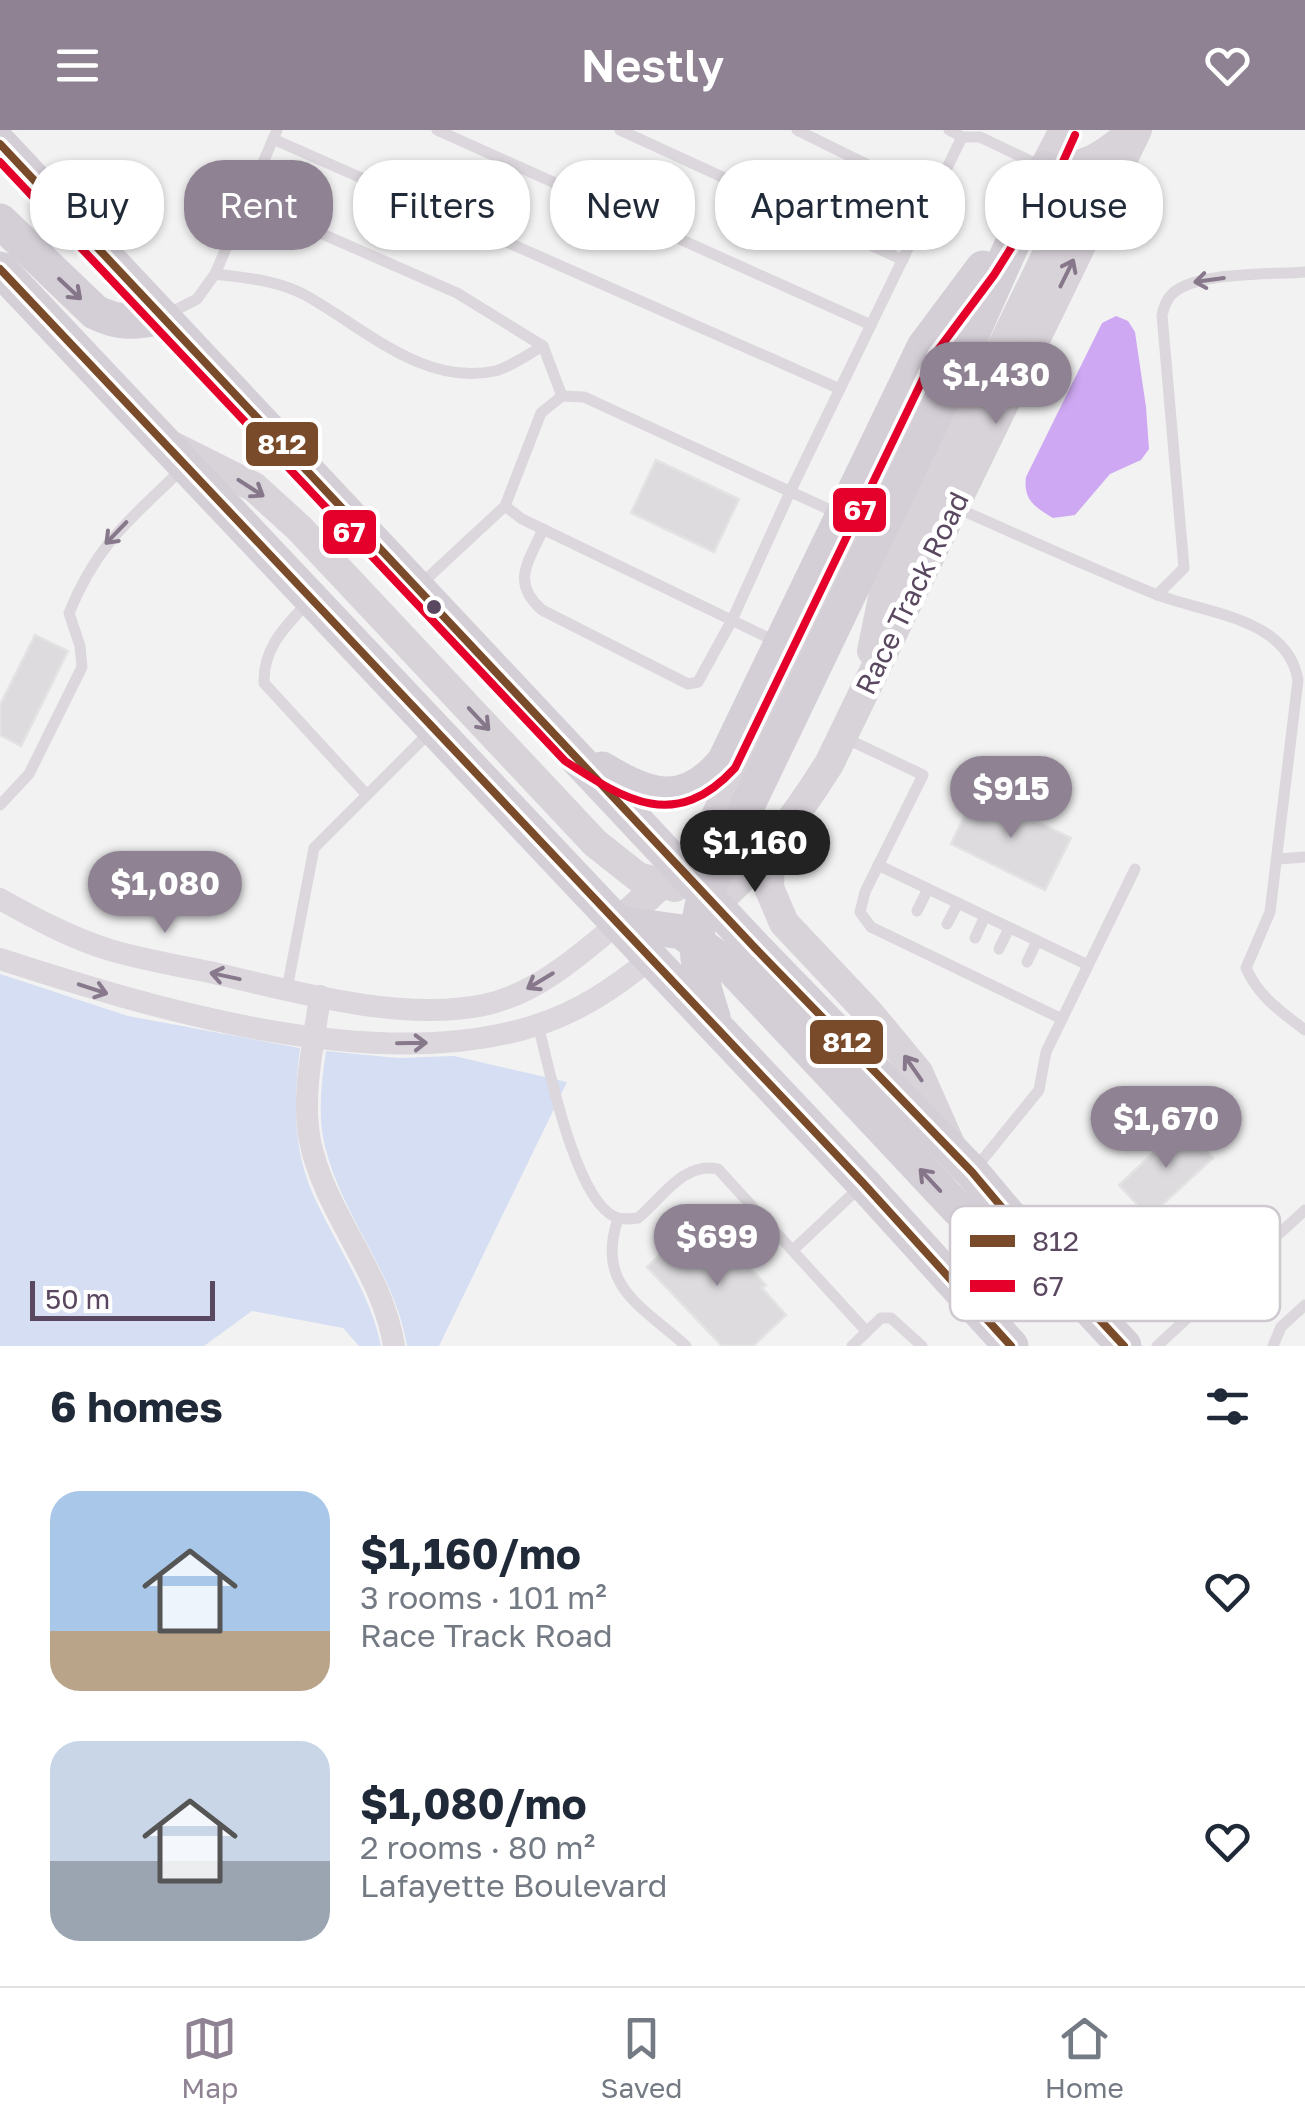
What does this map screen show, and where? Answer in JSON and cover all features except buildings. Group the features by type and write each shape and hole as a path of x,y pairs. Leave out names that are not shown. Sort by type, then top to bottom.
{"main road":[{"name":"Race Track Road","path":"1050,160 1064,130"},
{"name":"Race Track Road","path":"618,923 694,901 770,851 803,805 842,737 1135,130"},
{"path":"1098,160 1135,130"},
{"path":"0,144 573,752 694,901 964,1164 1000,1206"},
{"path":"0,222 95,312 114,321 134,323 162,318"},
{"name":"Race Track Road","path":"651,958 694,901 698,847 994,250"},
{"path":"716,1027 697,969 694,901 952,379 1009,250"},
{"path":"863,694 885,588 1049,250"},
{"path":"573,752 634,790 657,794 688,792 708,781 724,762 924,347 983,268"},
{"path":"0,269 950,1278"},
{"path":"176,454 254,486 299,528 596,843 638,877 694,901 734,970 955,1206"},
{"path":"770,851 769,888 784,922 918,1072 964,1164"},
{"path":"618,923 694,901"},
{"path":"989,1321 1012,1346"},
{"path":"1101,1321 1124,1346"}],"street":[{"path":"0,899 108,950 320,996 430,1009 482,1006 518,994 552,975 618,923"},
{"path":"0,959 131,1002 214,1020 400,1044 461,1042 538,1025 603,995 651,958"},
{"path":"320,996 307,1092 310,1140 323,1182 364,1264 394,1346"}],"lane":[{"path":"437,130 871,325"},
{"path":"620,130 903,260"},
{"path":"797,130 858,160"},
{"path":"948,130 962,137 980,137 1029,160"},
{"path":"264,160 275,135 840,390"},
{"path":"951,160 962,137"},
{"path":"333,238 456,293 542,346 562,396"},
{"path":"162,318 198,299 225,250"},
{"path":"543,529 523,574 530,599 542,610 688,684 698,682 732,620 908,250"},
{"path":"1157,594 1184,568 1162,315 1174,291 1197,280 1305,272"},
{"path":"215,274 270,281 303,294 411,359 459,374 498,371 542,346"},
{"path":"418,586 505,506 541,413 562,396 584,397 610,408 843,516"},
{"path":"0,805 28,774 82,667 69,613 84,576 176,454"},
{"path":"505,506 543,529 781,644"},
{"path":"954,506 1157,594 1252,626 1271,636 1287,652 1298,680 1278,859 1270,912 1246,968 1263,996 1305,1030"},
{"path":"311,599 285,627 264,661 264,683 367,796"},
{"path":"287,989 314,848 434,728"},
{"path":"842,737 923,775 865,892 860,912 871,927 905,938 986,976 1062,1020"},
{"path":"1278,859 1305,856"},
{"path":"878,865 1088,965"},
{"path":"964,1164 1039,1090 1046,1052 1135,869"},
{"path":"918,911 928,889"},
{"path":"947,924 958,903"},
{"path":"975,938 985,916"},
{"path":"999,949 1009,928"},
{"path":"1027,962 1037,941"},
{"path":"538,1025 582,1174 606,1211 618,1220 638,1218 686,1172 704,1166 718,1170 734,1183 866,1332"},
{"path":"793,1250 864,1184"},
{"path":"1280,1233 1305,1210"},
{"path":"618,1220 611,1241 612,1270 625,1292 686,1346"},
{"path":"1273,1346 1280,1327 1305,1304"},
{"path":"852,1346 881,1318 899,1322 922,1346"},
{"path":"1157,1346 1184,1321"}],"shaded area":[{"path":"1116,316 1128,321 1135,332 1149,449 1141,460 1110,474 1075,515 1053,518 1032,502 1026,492 1026,477 1102,323"},
{"path":"0,974 128,1016 300,1048 296,1121 305,1174 369,1306 381,1346 359,1346 343,1328 252,1311 204,1346 0,1346"},
{"path":"326,1051 398,1058 454,1056 567,1082 439,1346 407,1346 391,1292 330,1164 321,1115"}],"transit line":[{"name":"67","path":"0,162 565,761 630,798 671,804 692,800 735,768 935,354 994,275 1057,175 1075,135"},
{"name":"812","path":"0,144 1001,1206"},
{"name":"812","path":"0,269 950,1279"},
{"name":"812","path":"988,1321 1011,1346"},
{"name":"812","path":"1101,1321 1124,1346"}]}
